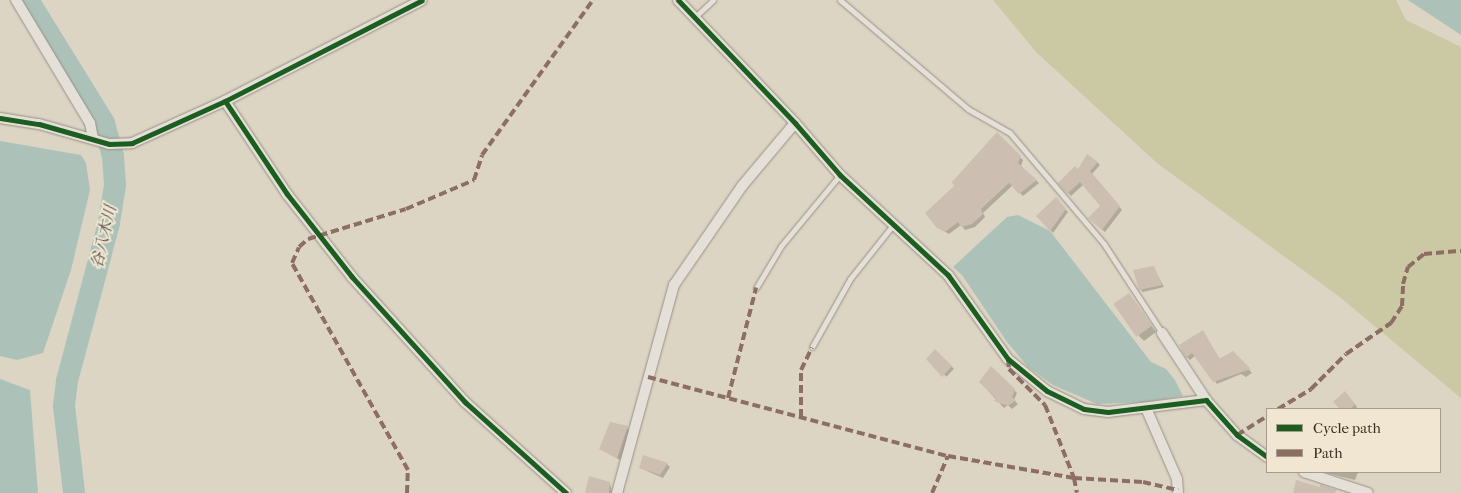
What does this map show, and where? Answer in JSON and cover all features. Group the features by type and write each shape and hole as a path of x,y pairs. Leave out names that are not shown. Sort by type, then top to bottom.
{"street":[{"path":"16,0 90,123 92,139"},
{"path":"678,0 795,123 840,175 948,274 1008,359 1048,391 1084,409 1108,412 1206,400"},
{"path":"0,118 109,144 132,143 225,101 418,1"},
{"path":"225,101 287,194 352,277 465,402 566,493"},
{"path":"617,493 674,285 742,186 795,123"},
{"path":"1162,333 1206,400 1237,435 1266,456"},
{"path":"1146,408 1177,479 1178,493"},
{"path":"1307,473 1368,493"}],"lane":[{"path":"695,17 713,0"},
{"path":"840,0 968,109 1010,133 1104,244 1162,333"},
{"path":"756,288 781,246 840,175"},
{"path":"812,347 850,280 894,225"}],"shaded area":[{"path":"993,0 1396,0 1406,20 1461,47 1461,398 1341,298 1157,163 1036,52"},
{"path":"1408,0 1461,0 1461,35"},
{"path":"0,141 81,155 86,163 90,190 71,270 43,353 17,360 0,356"},
{"path":"1018,215 1050,231 1151,362 1166,369 1175,380 1183,396 1147,402 1097,404 1053,385 1028,367 1007,342 962,275 953,267 1007,217"},
{"path":"0,379 30,390 38,493 0,493"}],"building":[{"path":"997,132 1021,156 1018,163 1037,180 1019,194 1009,183 981,209 983,214 972,224 961,227 958,222 945,232 937,228 925,213 954,186 952,182"},
{"path":"1087,154 1098,162 1090,171 1120,206 1102,230 1088,218 1100,206 1080,182 1067,194 1058,183 1075,166 1078,169"},
{"path":"1056,197 1066,209 1050,231 1036,216"},
{"path":"1154,266 1162,285 1139,290 1133,270"},
{"path":"1129,293 1152,326 1136,337 1113,304"},
{"path":"1203,330 1219,359 1233,351 1251,369 1213,382 1192,353 1186,358 1179,345"},
{"path":"935,349 952,366 942,377 926,359"},
{"path":"991,366 1015,389 1012,397 1016,400 1008,406 994,401 996,398 979,382"},
{"path":"1345,391 1355,404 1352,408 1339,408 1333,402"},
{"path":"610,422 628,426 617,458 599,449"},
{"path":"643,455 668,463 660,475 639,468"},
{"path":"589,476 610,482 609,493 585,493"},
{"path":"1296,480 1320,487 1320,484 1336,490 1335,493 1293,493"}],"waterway":[{"name":"谷八木川","path":"28,0 104,123 113,156 115,185 109,223 67,381 64,406 74,493"}],"marked path":[{"path":"407,493 408,470 292,263 299,247 308,239 406,209 474,180 482,155 593,0"},
{"path":"1280,408 1311,389 1346,354 1391,323 1402,306 1403,284 1408,267 1424,254 1461,251"},
{"path":"728,398 756,288"},
{"path":"801,417 801,370 812,347"},
{"path":"1008,359 1009,369 1045,405 1074,478 1077,493"},
{"path":"648,377 948,456 1074,478 1143,482 1178,490"},
{"path":"1237,435 1266,417"},
{"path":"932,493 948,456"}],"cycle path":[{"path":"0,118 39,124 109,144 132,143 225,101 422,0"},
{"path":"678,0 795,123 840,175 948,275 1008,359 1047,391 1084,409 1108,412 1206,400 1237,435 1266,456"},
{"path":"225,101 287,194 352,277 465,402 566,493"}]}
